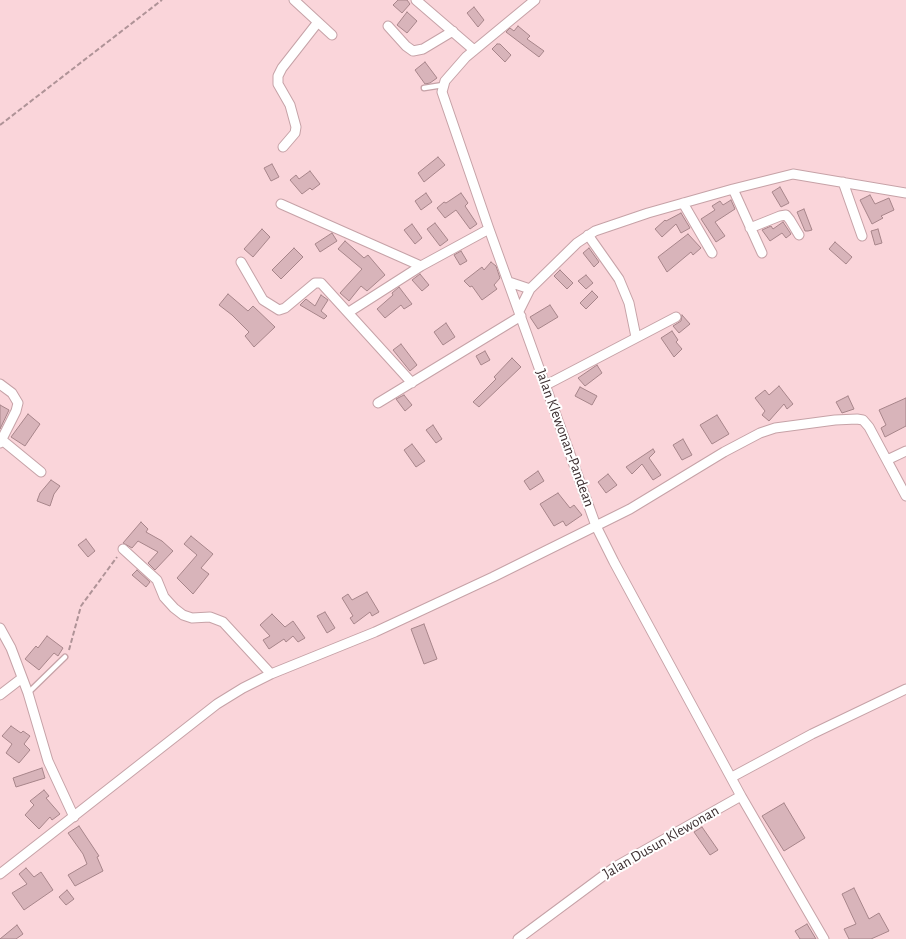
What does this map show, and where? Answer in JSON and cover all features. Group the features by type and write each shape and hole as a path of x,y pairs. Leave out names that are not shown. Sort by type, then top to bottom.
{"street":[{"path":"294,0 332,35"},
{"path":"416,0 474,50"},
{"path":"444,83 466,57 535,0"},
{"path":"283,147 295,132 296,127 290,105 278,84 278,76 282,68 318,22"},
{"path":"388,26 413,51 422,49 453,31"},
{"name":"Jalan Klewonan-Pandean","path":"444,83 442,92 489,229 596,526 732,777"},
{"path":"378,403 520,313 530,289 577,243 601,229 648,212 793,174 906,193"},
{"path":"843,182 862,236"},
{"path":"733,189 762,252"},
{"path":"683,203 712,252"},
{"path":"281,204 421,266"},
{"path":"750,228 780,216 786,216 799,235"},
{"path":"349,312 421,266 489,229"},
{"path":"588,235 619,279 629,303 636,337"},
{"path":"241,262 264,300 278,310 285,308 315,283 319,282 349,312 412,383"},
{"path":"509,282 530,289"},
{"path":"546,385 676,317"},
{"path":"0,384 12,393 18,403 1,441 41,472"},
{"path":"0,874 74,818 217,704 243,688 271,674 375,632 493,578 630,509 742,442 775,428 835,420 863,420 870,427 906,496"},
{"path":"887,460 906,450"},
{"path":"123,548 157,580 164,597 174,608 183,615 192,618 210,617 223,622 271,674"},
{"path":"0,628 11,648 28,693 48,760 74,818"},
{"path":"0,695 22,678"},
{"path":"824,939 741,796 732,777 812,734 906,689"},
{"name":"Jalan Dusun Klewonan","path":"518,939 615,867 741,796"}],"lane":[{"path":"424,88 444,83"},
{"path":"28,693 65,657"}],"path":[{"path":"0,125 162,0"},
{"path":"65,657 71,644 81,606 123,548"}],"building":[{"path":"398,0 407,0 410,4 402,13 393,5"},
{"path":"474,7 484,20 478,27 467,13"},
{"path":"407,12 417,21 407,33 397,25"},
{"path":"518,26 530,36 527,39 544,51 539,57 506,32 510,28 514,31"},
{"path":"497,44 500,44 511,55 505,62 492,49"},
{"path":"425,62 437,78 425,84 415,70"},
{"path":"438,157 445,165 424,182 418,173"},
{"path":"272,164 279,177 271,181 264,168"},
{"path":"310,171 320,184 302,194 290,180 296,175 299,179"},
{"path":"780,187 789,203 781,207 772,192"},
{"path":"426,193 432,202 421,210 415,201"},
{"path":"461,193 468,203 465,206 477,224 470,229 456,210 445,218 437,208"},
{"path":"870,195 875,204 889,198 894,210 881,216 883,218 872,224 860,200"},
{"path":"731,200 735,209 715,222 725,236 716,242 701,219 715,210 712,206 720,201 723,205"},
{"path":"804,209 812,230 805,231 797,212"},
{"path":"681,213 690,228 681,233 676,224 662,237 655,229 665,220"},
{"path":"783,222 791,234 786,238 782,233 770,241 762,230 771,226 773,229"},
{"path":"435,223 448,240 440,246 427,229"},
{"path":"412,224 422,238 415,244 404,230"},
{"path":"262,229 270,237 253,257 244,249"},
{"path":"878,229 882,243 875,245 871,231"},
{"path":"332,233 337,241 320,252 315,244"},
{"path":"688,234 701,248 693,255 691,252 667,272 658,257"},
{"path":"345,241 364,258 368,255 385,275 367,291 361,286 349,301 340,293 362,269 338,249"},
{"path":"835,242 852,257 846,264 829,249"},
{"path":"294,248 303,257 281,279 272,270"},
{"path":"589,248 599,262 594,267 583,253"},
{"path":"461,251 467,261 460,265 454,255"},
{"path":"491,262 496,266 500,278 494,285 497,289 482,300 472,286 470,287 464,281 482,267 484,270"},
{"path":"560,270 573,283 567,289 554,276"},
{"path":"420,274 429,285 422,291 412,280"},
{"path":"586,275 593,283 586,289 578,281"},
{"path":"399,287 412,304 404,309 401,305 385,318 377,309"},
{"path":"592,291 598,297 586,309 580,303"},
{"path":"228,294 248,311 253,306 275,327 254,347 245,336 249,332 219,305"},
{"path":"321,295 328,300 321,311 327,316 324,319 300,305 306,299 315,306"},
{"path":"550,305 558,317 538,329 530,317"},
{"path":"682,315 690,324 679,333 673,326 681,321"},
{"path":"446,323 455,337 443,345 434,332"},
{"path":"672,331 678,340 676,342 682,349 674,357 661,338"},
{"path":"401,344 417,365 410,371 393,350"},
{"path":"485,351 490,360 481,365 476,356"},
{"path":"512,358 521,367 479,407 473,402 496,379 494,377"},
{"path":"597,365 602,373 585,386 578,378"},
{"path":"779,386 793,404 787,409 784,404 769,421 762,415 765,411 755,398 765,390 769,395"},
{"path":"580,387 597,396 592,405 575,396"},
{"path":"404,395 412,405 405,411 396,399"},
{"path":"848,396 854,409 842,413 836,402"},
{"path":"906,398 906,426 885,437 881,428 886,425 879,410"},
{"path":"0,405 9,410 0,429"},
{"path":"28,414 40,424 25,446 11,437"},
{"path":"717,415 729,434 712,444 700,425"},
{"path":"433,425 442,439 436,443 426,430"},
{"path":"683,439 692,455 682,460 673,445"},
{"path":"412,444 425,461 416,467 404,450"},
{"path":"653,449 655,452 649,458 661,475 653,480 642,464 632,474 626,467"},
{"path":"538,471 544,481 530,490 524,481"},
{"path":"608,474 617,485 606,493 598,482"},
{"path":"51,480 60,486 54,494 50,506 37,501 40,493"},
{"path":"558,493 570,508 574,505 582,515 566,526 563,521 554,526 540,504"},
{"path":"141,522 148,529 146,532 162,541 173,551 155,570 148,563 158,552 138,541 132,548 123,543"},
{"path":"191,536 213,554 201,568 209,574 193,594 177,578 197,555 184,544"},
{"path":"86,539 95,551 88,557 78,545"},
{"path":"137,570 150,582 146,587 132,575"},
{"path":"367,592 379,612 372,616 370,612 354,624 350,618 353,616 342,598 348,594 352,600"},
{"path":"325,612 335,628 327,633 317,616"},
{"path":"272,614 285,627 293,621 305,638 298,642 293,636 286,642 284,639 269,649 263,640 270,636 260,625"},
{"path":"424,624 437,659 424,664 411,629"},
{"path":"47,636 63,648 58,656 54,653 39,670 25,659 36,646 38,648"},
{"path":"11,726 21,733 23,731 30,736 24,744 30,750 19,763 6,753 12,744 2,736"},
{"path":"42,768 45,778 16,787 13,778"},
{"path":"44,790 49,796 46,798 60,814 52,820 50,817 39,829 25,815 34,805 30,801"},
{"path":"784,803 805,838 784,851 762,816"},
{"path":"79,826 99,856 97,857 103,871 75,886 68,875 87,864 83,854 68,833"},
{"path":"702,827 718,850 710,855 694,832"},
{"path":"26,868 34,877 41,872 53,890 24,910 12,893 27,884 19,874"},
{"path":"854,888 869,919 879,913 889,931 871,939 849,939 844,929 856,924 842,894"},
{"path":"67,890 74,899 66,905 59,897"},
{"path":"807,924 816,939 800,939 795,931"},
{"path":"17,925 23,934 16,939 0,939"}]}
